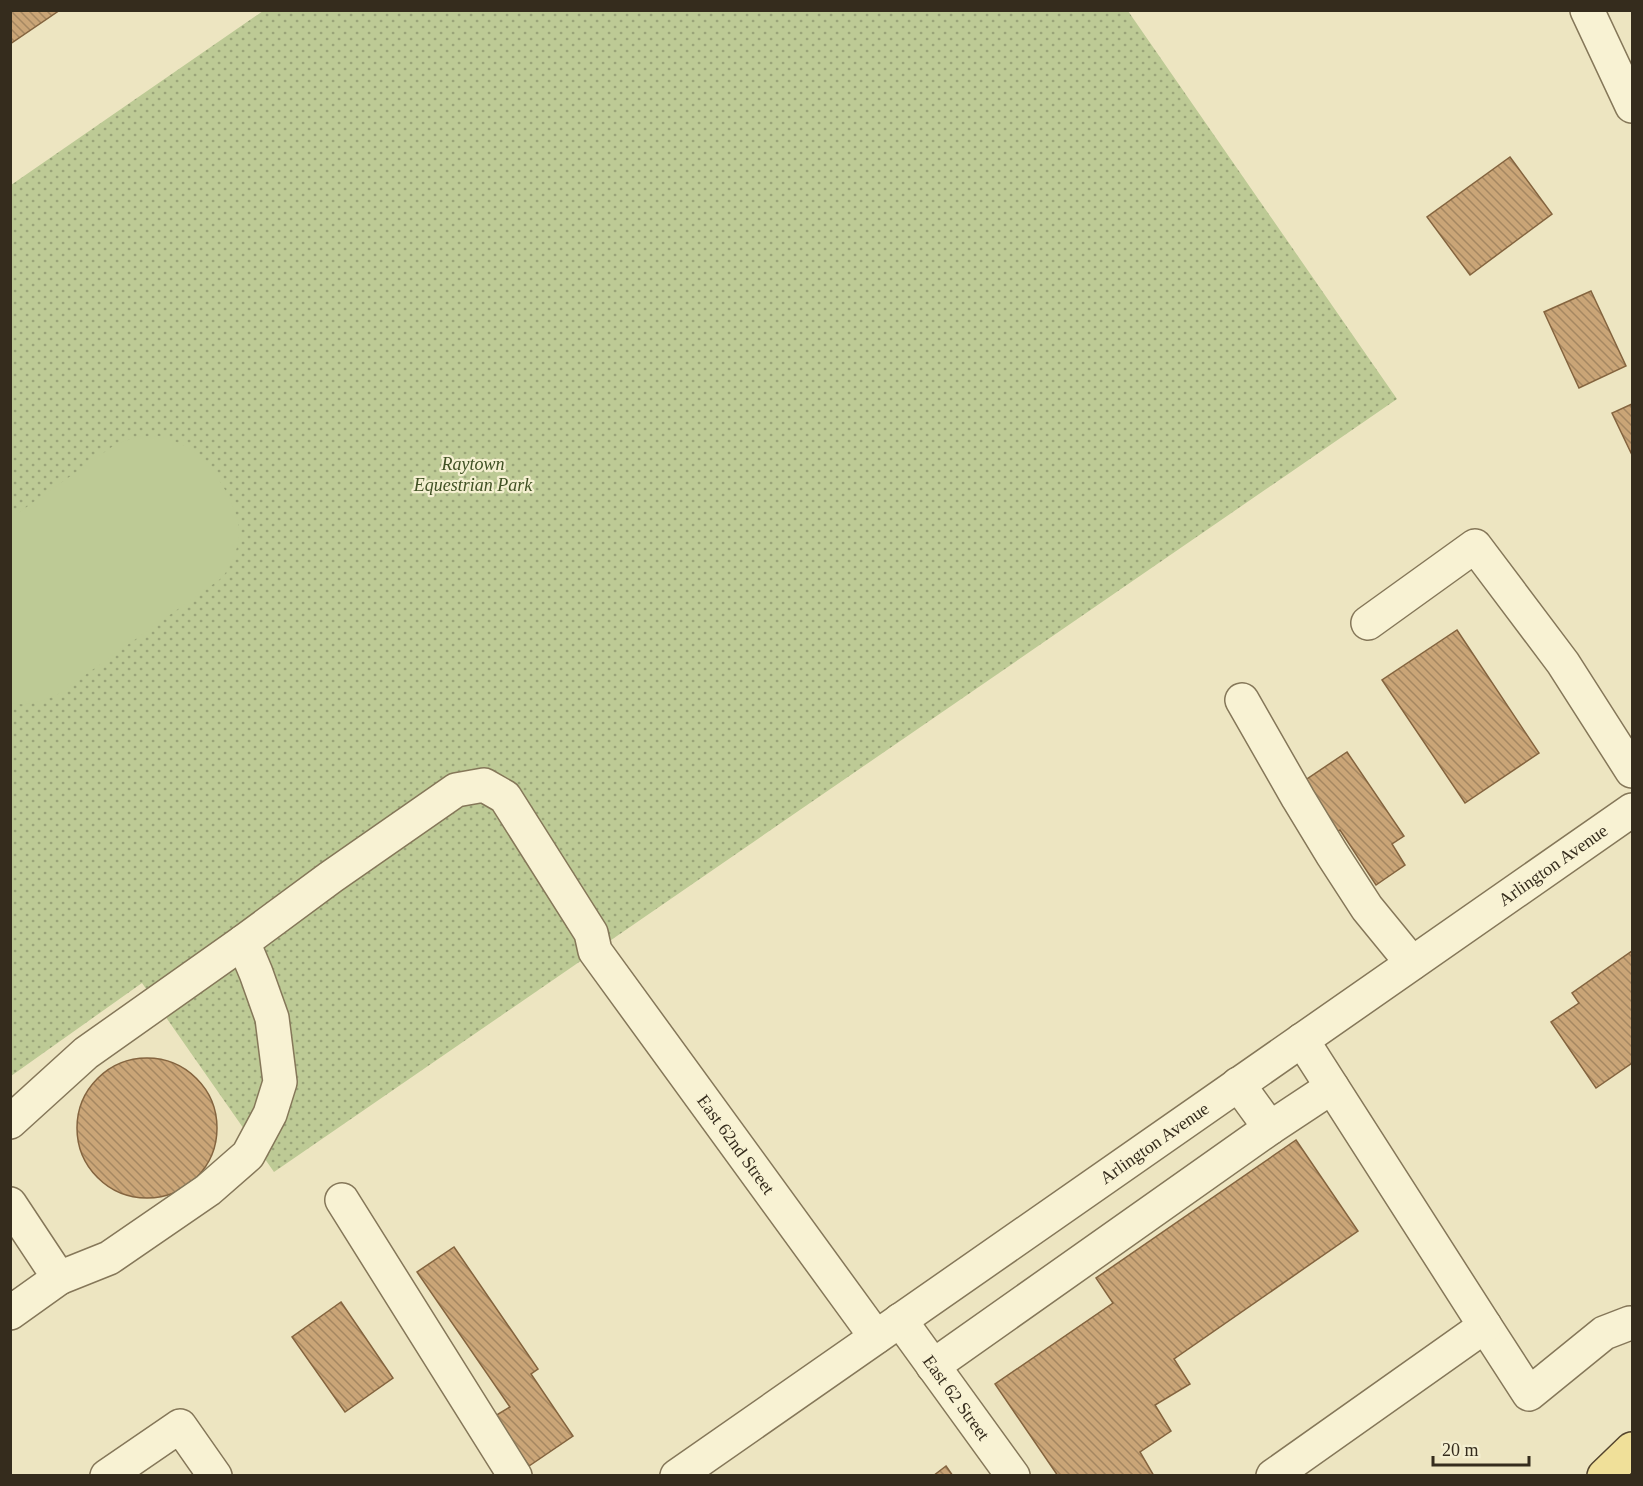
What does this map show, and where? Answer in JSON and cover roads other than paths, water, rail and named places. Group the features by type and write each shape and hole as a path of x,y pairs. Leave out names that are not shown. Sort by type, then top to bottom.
{"main road":[{"path":"1604,1476 1632,1449"}],"street":[{"path":"1592,13 1632,106"},
{"path":"1368,623 1474,546 1563,663 1632,771"},
{"path":"1242,700 1298,798 1367,908 1413,963"},
{"name":"East 62nd Street","path":"10,1122 86,1053 331,877 456,790 484,785 505,797 591,933 595,951 888,1328"},
{"name":"Arlington Avenue","path":"677,1476 1632,810"},
{"path":"10,1313 59,1278 110,1258 208,1190 248,1155 270,1114 280,1082 272,1018 243,942"},
{"path":"1302,1040 1529,1394 1604,1333 1632,1324"},
{"path":"1238,1084 1270,1128"},
{"path":"933,1366 1270,1128 1332,1087"},
{"path":"342,1200 515,1476"},
{"path":"10,1204 59,1278"},
{"path":"1273,1476 1485,1326"},
{"name":"East 62 Street","path":"888,1328 933,1366 1012,1476"},
{"path":"107,1476 180,1426 215,1476"}],"park label":[{"name":"Raytown Equestrian Park","path":"473,474"}]}
